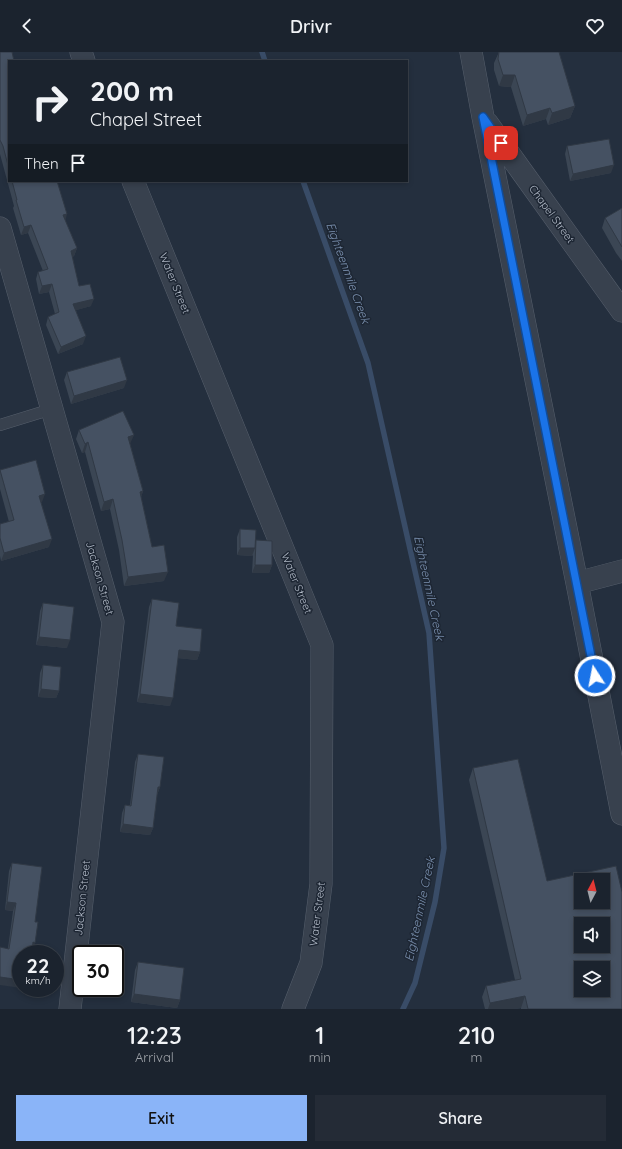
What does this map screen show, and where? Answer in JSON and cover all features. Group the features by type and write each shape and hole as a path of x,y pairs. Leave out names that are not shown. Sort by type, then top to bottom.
{"street":[{"path":"471,52 622,814"},
{"name":"Chapel Street","path":"483,117 622,311"},
{"name":"Water Street","path":"133,182 322,645 321,884 311,963 293,1009"},
{"name":"Jackson Street","path":"0,228 113,622 70,1009"},
{"path":"577,583 622,571"}],"lane":[{"path":"0,425 52,409"}],"building":[{"path":"0,52 12,52 14,60 8,60 8,165 0,140"},
{"path":"499,52 559,52 575,106 552,113 550,108 527,115 515,75 503,75 498,59"},
{"path":"609,139 614,165 573,174 567,146"},
{"path":"12,182 57,182 67,214 63,215 77,248 71,251 79,286 90,284 94,299 73,304 86,336 61,347 48,317 59,312 52,284 42,286 38,272 48,269 31,225 24,227"},
{"path":"622,208 622,247 605,218"},
{"path":"120,357 127,380 74,396 67,372"},
{"path":"123,411 134,435 128,437 143,491 140,492 152,547 164,545 168,572 128,577 113,499 104,502 88,442 85,444 79,430"},
{"path":"36,460 45,494 39,496 52,539 4,553 0,538 0,524 14,520 0,470"},
{"path":"240,529 256,530 255,548 240,548"},
{"path":"256,540 272,541 272,565 255,565"},
{"path":"152,599 179,603 176,626 202,629 200,652 179,650 173,698 140,694"},
{"path":"43,603 74,607 70,640 39,637"},
{"path":"43,665 61,667 59,691 41,689"},
{"path":"138,754 164,757 160,787 158,787 153,828 123,824 125,805 131,806"},
{"path":"518,759 547,881 574,875 574,909 610,909 610,873 584,873 616,866 622,892 622,1009 528,1009 525,996 490,1003 486,986 521,979 473,768"},
{"path":"12,863 42,867 35,922 38,922 35,943 33,942 33,945 12,945 12,979 0,977 0,947 9,949 16,903 7,902"},
{"path":"138,962 184,968 180,1000 134,994"}],"waterway":[{"name":"Eighteenmile Creek","path":"262,52 265,60"},
{"name":"Eighteenmile Creek","path":"303,182 368,363 429,633 444,848 435,902 415,983 403,1009"}],"route":[{"path":"501,143 483,117 595,676"}]}
